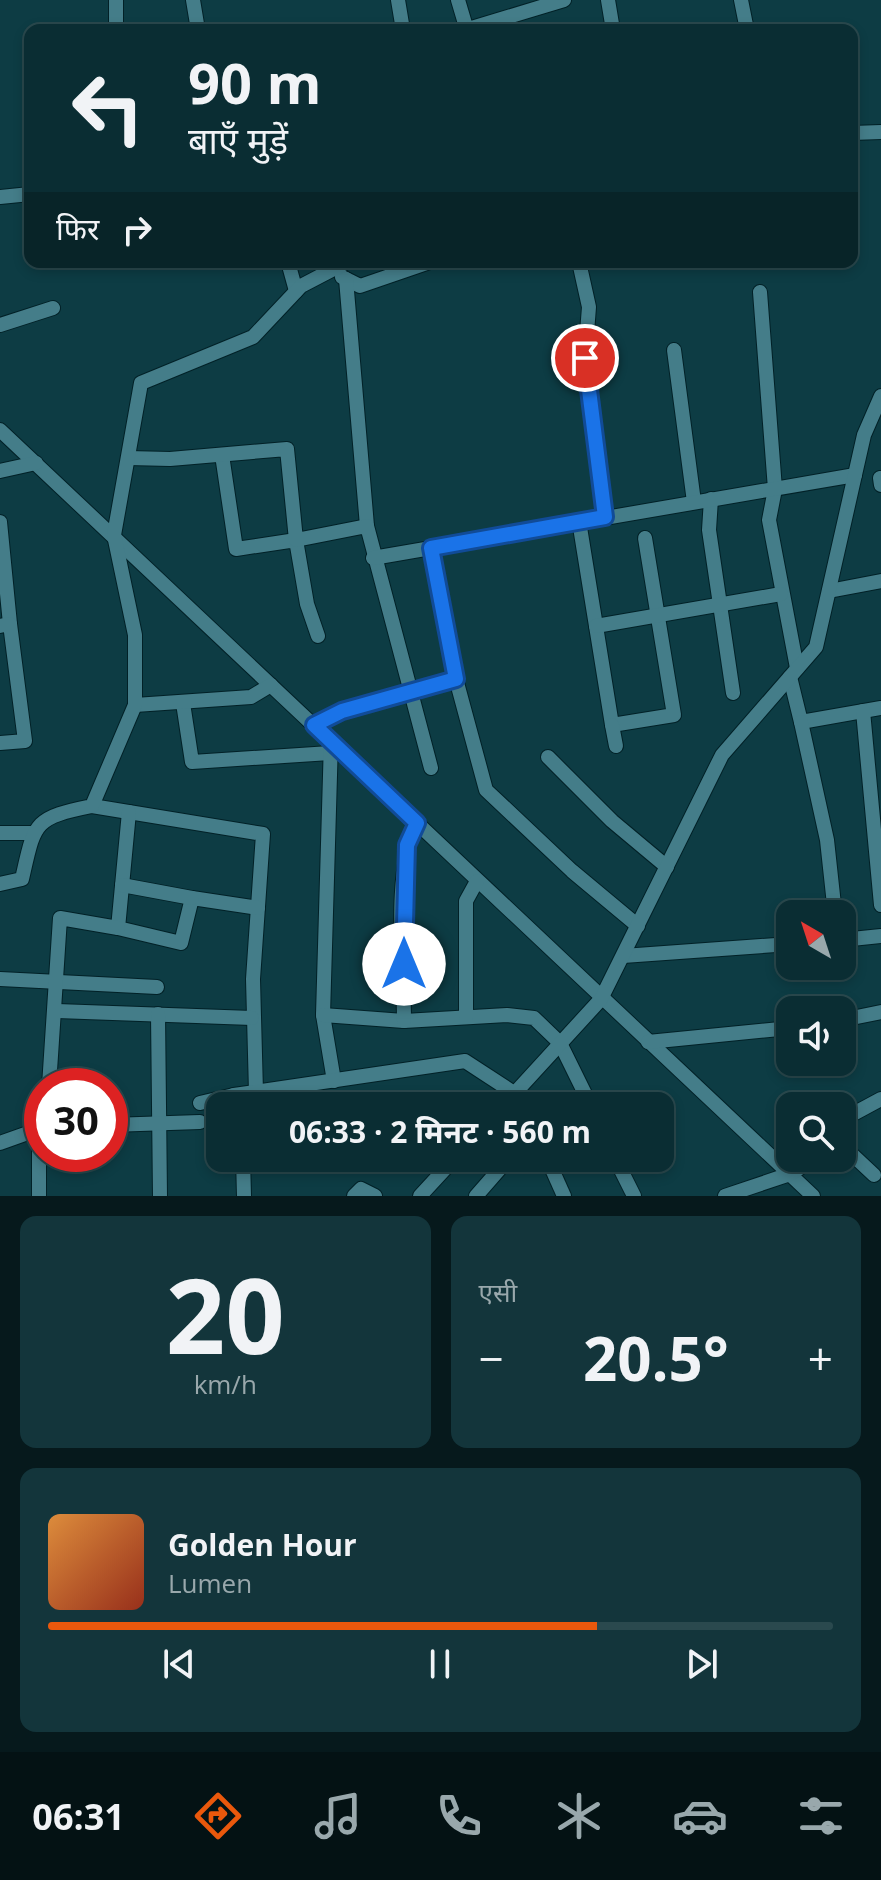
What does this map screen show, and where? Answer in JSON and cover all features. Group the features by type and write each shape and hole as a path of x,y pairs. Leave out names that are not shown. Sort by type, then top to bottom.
{"street":[{"path":"116,0 116,24"},
{"path":"193,0 197,24"},
{"path":"398,0 402,24"},
{"path":"458,0 464,24"},
{"path":"478,24 532,4 564,0"},
{"path":"608,0 612,24"},
{"path":"741,0 746,24"},
{"path":"858,133 881,132"},
{"path":"0,197 24,195"},
{"path":"290,268 296,291"},
{"path":"92,806 135,705 135,635 114,535 141,383 253,337 296,291 336,268"},
{"path":"331,271 360,286 412,268"},
{"path":"580,268 589,307 585,358 605,517"},
{"path":"346,279 367,526 431,768"},
{"path":"760,292 775,489 769,520 801,722 827,840 833,900"},
{"path":"0,325 53,308"},
{"path":"674,350 694,502"},
{"path":"524,1092 560,1043 601,999 722,755 816,647 864,435 881,396"},
{"path":"0,430 314,725 330,747 417,823 813,1196"},
{"path":"128,458 287,449 296,540 307,604 318,636"},
{"path":"222,455 236,549 367,526"},
{"path":"0,471 36,463"},
{"path":"373,558 855,475"},
{"path":"711,499 709,530 733,693"},
{"path":"579,521 616,746"},
{"path":"0,522 5,625 25,741 0,743"},
{"path":"612,725 674,715 645,538"},
{"path":"431,548 456,679 486,790 572,871 638,926"},
{"path":"829,591 881,581"},
{"path":"596,626 781,594"},
{"path":"314,725 342,711 456,679"},
{"path":"135,705 251,697 271,685"},
{"path":"183,703 192,762 330,747"},
{"path":"801,722 881,708"},
{"path":"863,711 881,905"},
{"path":"330,747 323,1015 334,1081"},
{"path":"548,757 612,821 667,867"},
{"path":"5,883 22,879 32,833 50,815 92,806 263,834 252,1018 256,1092 465,1061 507,1092"},
{"path":"118,928 129,812"},
{"path":"404,1021 404,879 407,845 417,823"},
{"path":"0,833 32,833"},
{"path":"466,1017 466,901 477,881"},
{"path":"122,885 258,908"},
{"path":"51,1068 57,1011 60,918 181,943 192,898"},
{"path":"856,938 881,936"},
{"path":"623,956 776,945"},
{"path":"0,979 157,987"},
{"path":"57,1011 252,1018"},
{"path":"856,1017 881,1012"},
{"path":"158,1014 160,1196"},
{"path":"323,1015 404,1021 466,1017 534,1018 560,1043 584,1092"},
{"path":"648,1042 776,1029"},
{"path":"856,1112 881,1099"},
{"path":"200,1103 206,1103"},
{"path":"128,1124 200,1122"},
{"path":"0,1143 24,1135"},
{"path":"856,1158 874,1175"},
{"path":"39,1172 39,1196"},
{"path":"244,1196 245,1172"},
{"path":"420,1196 442,1172"},
{"path":"476,1196 497,1172"},
{"path":"553,1172 564,1196"},
{"path":"622,1172 634,1196"},
{"path":"725,1196 744,1193 793,1172"},
{"path":"354,1196 361,1189 375,1196"}],"route":[{"path":"404,964 407,845 417,823 314,725 342,711 456,679 431,548 605,517 585,358"}]}
